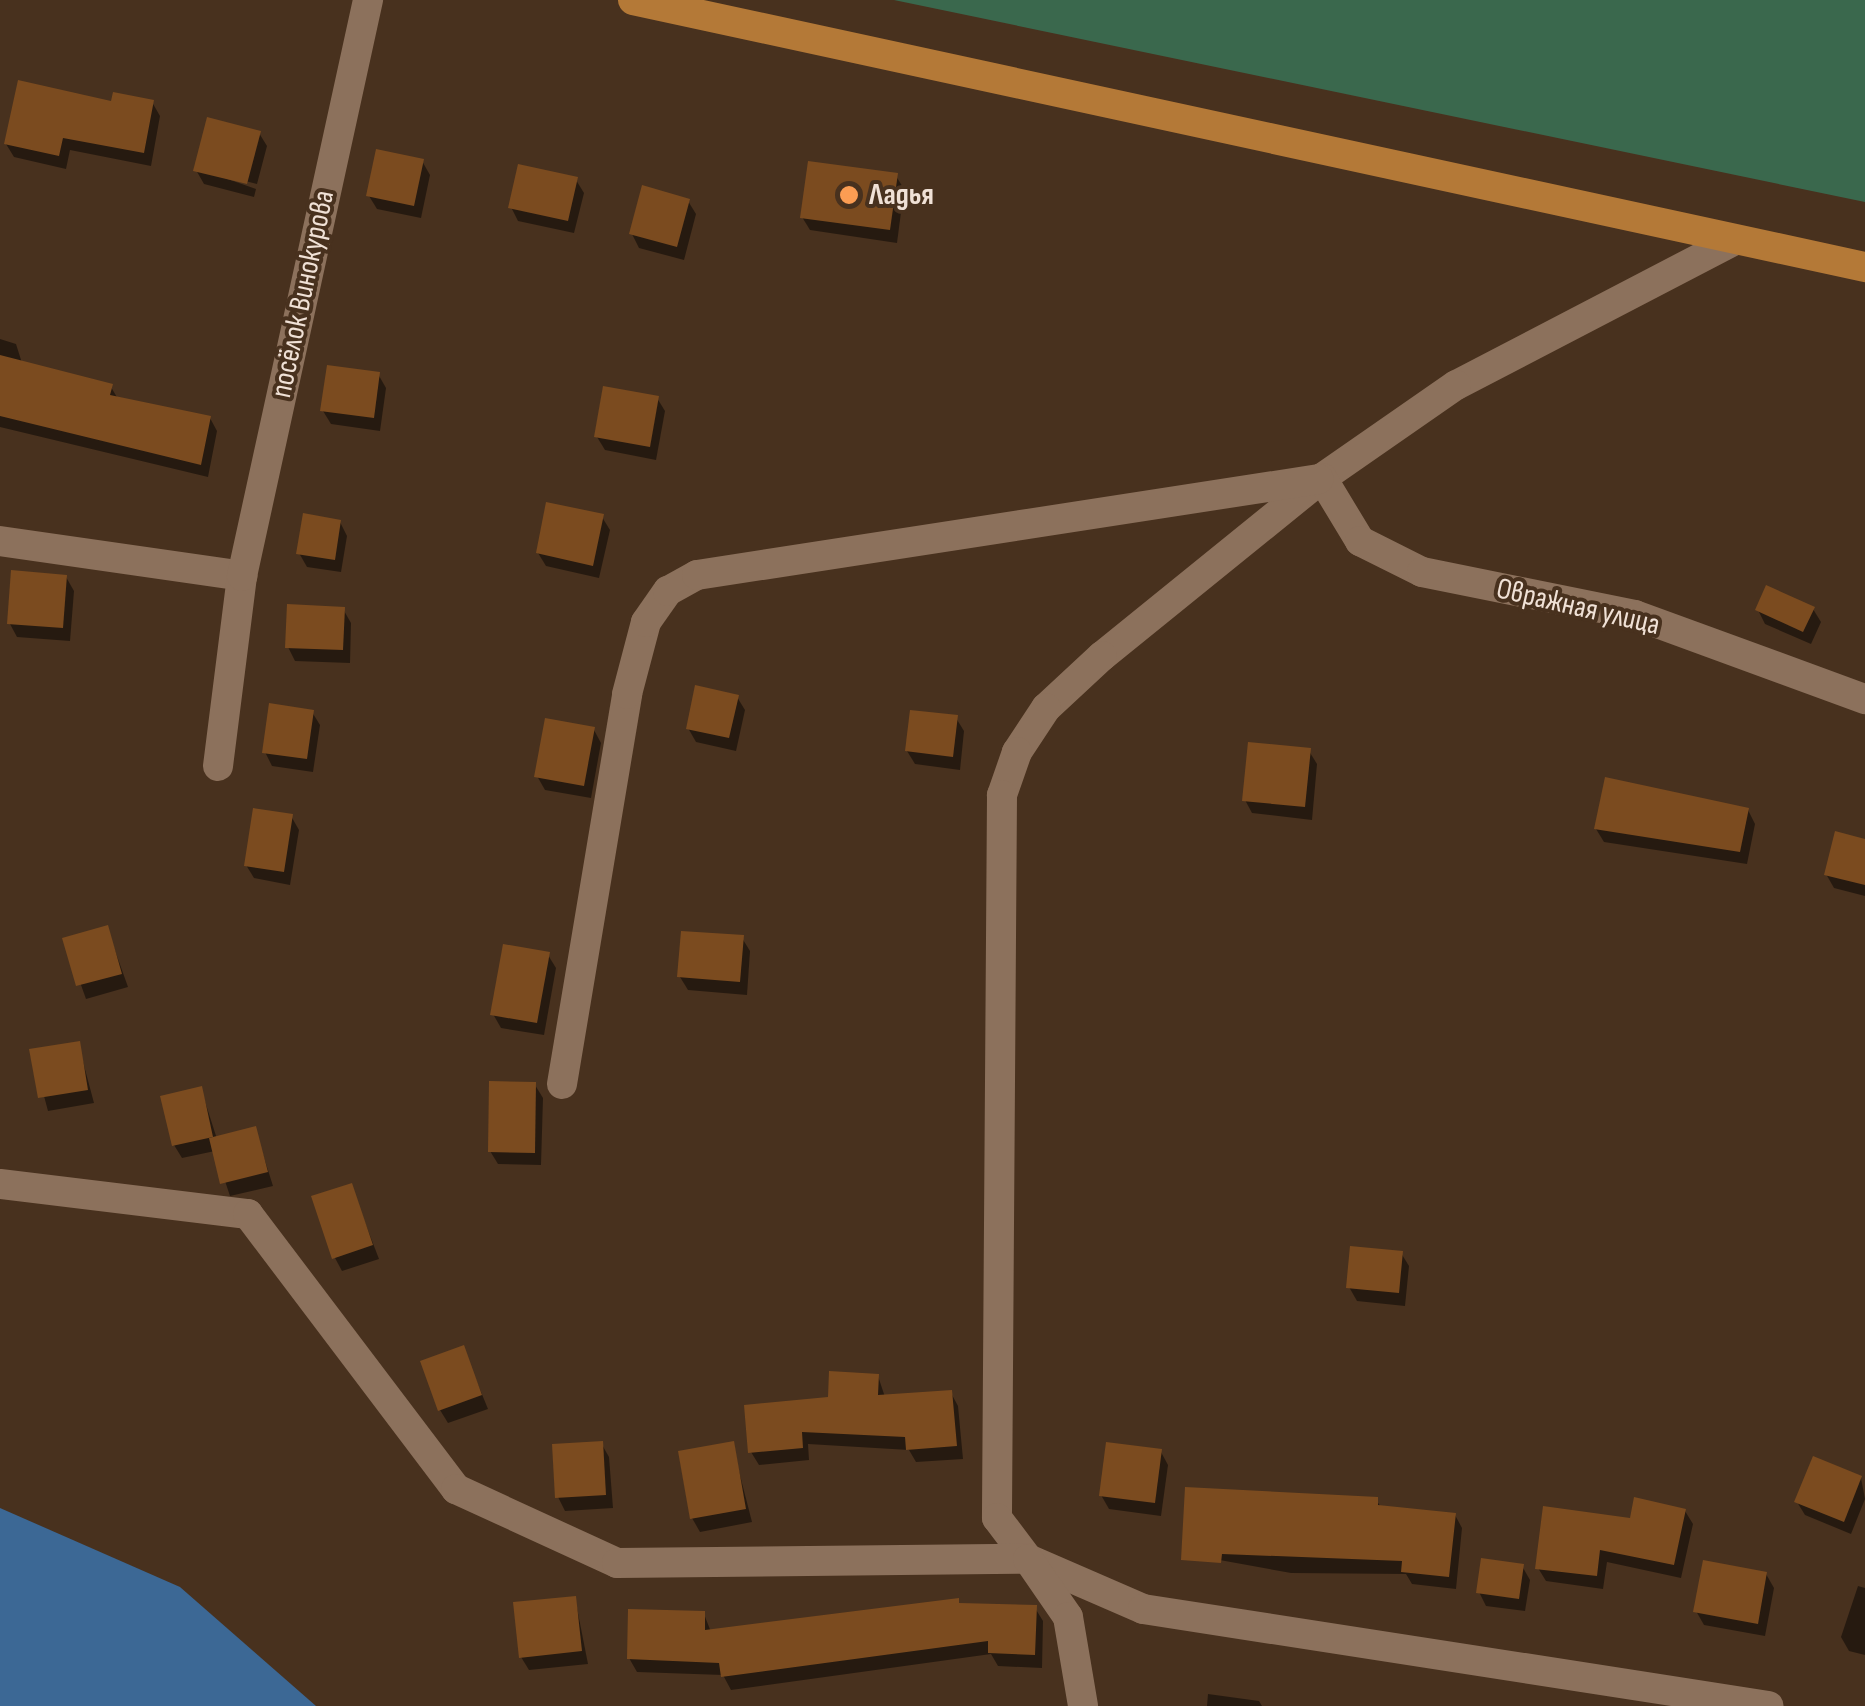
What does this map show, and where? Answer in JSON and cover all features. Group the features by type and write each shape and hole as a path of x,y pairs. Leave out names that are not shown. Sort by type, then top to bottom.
{"main road":[{"path":"633,0 1865,268"}],"street":[{"name":"посёлок Винокурова","path":"218,766 242,576 366,7"},
{"path":"1083,1706 1068,1616 996,1518 1002,795 1017,752 1046,708 1322,478 1456,385 1736,240"},
{"path":"562,1084 626,694 646,622 668,591 697,575 1322,478"},
{"name":"Овражная улица","path":"1322,478 1360,541 1422,572 1635,615 1865,699"},
{"path":"0,541 242,576"},
{"path":"0,1184 248,1214 456,1489 617,1563 1028,1559 1143,1609 1769,1706"}],"green space":[{"path":"894,0 1865,0 1865,202 1509,128"}],"water":[{"path":"0,1508 180,1587 316,1706 0,1706"}],"building":[{"path":"18,80 111,101 113,92 154,100 144,153 63,138 59,156 4,144"},
{"path":"207,117 261,131 247,184 193,171"},
{"path":"376,149 424,159 414,206 366,196"},
{"name":"Ладья","path":"808,161 898,173 890,230 800,218"},
{"path":"518,164 578,177 568,221 508,208"},
{"path":"642,185 690,199 677,247 629,234"},
{"path":"0,355 113,384 110,395 211,416 201,465 0,416"},
{"path":"327,365 380,372 374,418 320,411"},
{"path":"603,386 659,396 650,447 594,437"},
{"path":"546,502 604,514 593,566 536,553"},
{"path":"303,513 341,520 335,560 296,554"},
{"path":"11,570 67,575 63,628 7,624"},
{"path":"1766,585 1815,607 1803,632 1755,610"},
{"path":"287,604 345,607 343,650 285,648"},
{"path":"695,685 739,695 729,738 686,729"},
{"path":"269,703 314,710 307,759 262,753"},
{"path":"910,710 958,715 953,757 905,751"},
{"path":"545,718 595,727 584,786 534,777"},
{"path":"1248,742 1311,748 1305,807 1242,801"},
{"path":"1605,777 1749,808 1740,852 1594,829"},
{"path":"253,808 293,814 284,872 244,866"},
{"path":"1835,831 1865,839 1865,885 1824,875"},
{"path":"108,925 122,974 76,986 62,938"},
{"path":"681,931 744,935 740,982 677,977"},
{"path":"503,944 550,952 537,1023 490,1015"},
{"path":"80,1041 88,1090 38,1098 29,1049"},
{"path":"489,1081 536,1082 535,1153 488,1152"},
{"path":"202,1086 213,1137 172,1146 160,1096"},
{"path":"256,1126 268,1172 220,1184 209,1138"},
{"path":"352,1183 373,1245 332,1259 311,1196"},
{"path":"1350,1246 1403,1251 1399,1293 1346,1288"},
{"path":"464,1345 482,1395 438,1411 420,1361"},
{"path":"829,1371 879,1374 878,1395 952,1390 957,1446 906,1450 905,1437 802,1432 803,1448 748,1453 744,1405 828,1397"},
{"path":"603,1441 606,1495 555,1498 552,1444"},
{"path":"734,1441 746,1509 690,1519 678,1451"},
{"path":"1106,1442 1162,1449 1155,1503 1099,1496"},
{"path":"1813,1456 1862,1476 1844,1522 1794,1502"},
{"path":"1185,1487 1378,1497 1378,1505 1456,1513 1449,1577 1401,1572 1402,1561 1222,1554 1221,1563 1181,1560"},
{"path":"1634,1497 1686,1509 1674,1565 1600,1550 1597,1576 1535,1569 1543,1506 1630,1518"},
{"path":"1481,1558 1524,1564 1519,1599 1476,1593"},
{"path":"1703,1560 1767,1572 1758,1624 1693,1612"},
{"path":"576,1596 582,1651 519,1658 513,1602"},
{"path":"959,1598 959,1603 1037,1605 1035,1655 988,1653 988,1641 721,1677 719,1663 627,1659 628,1609 705,1611 705,1630"}],"place":[{"name":"Ладья","path":"849,195"}]}
